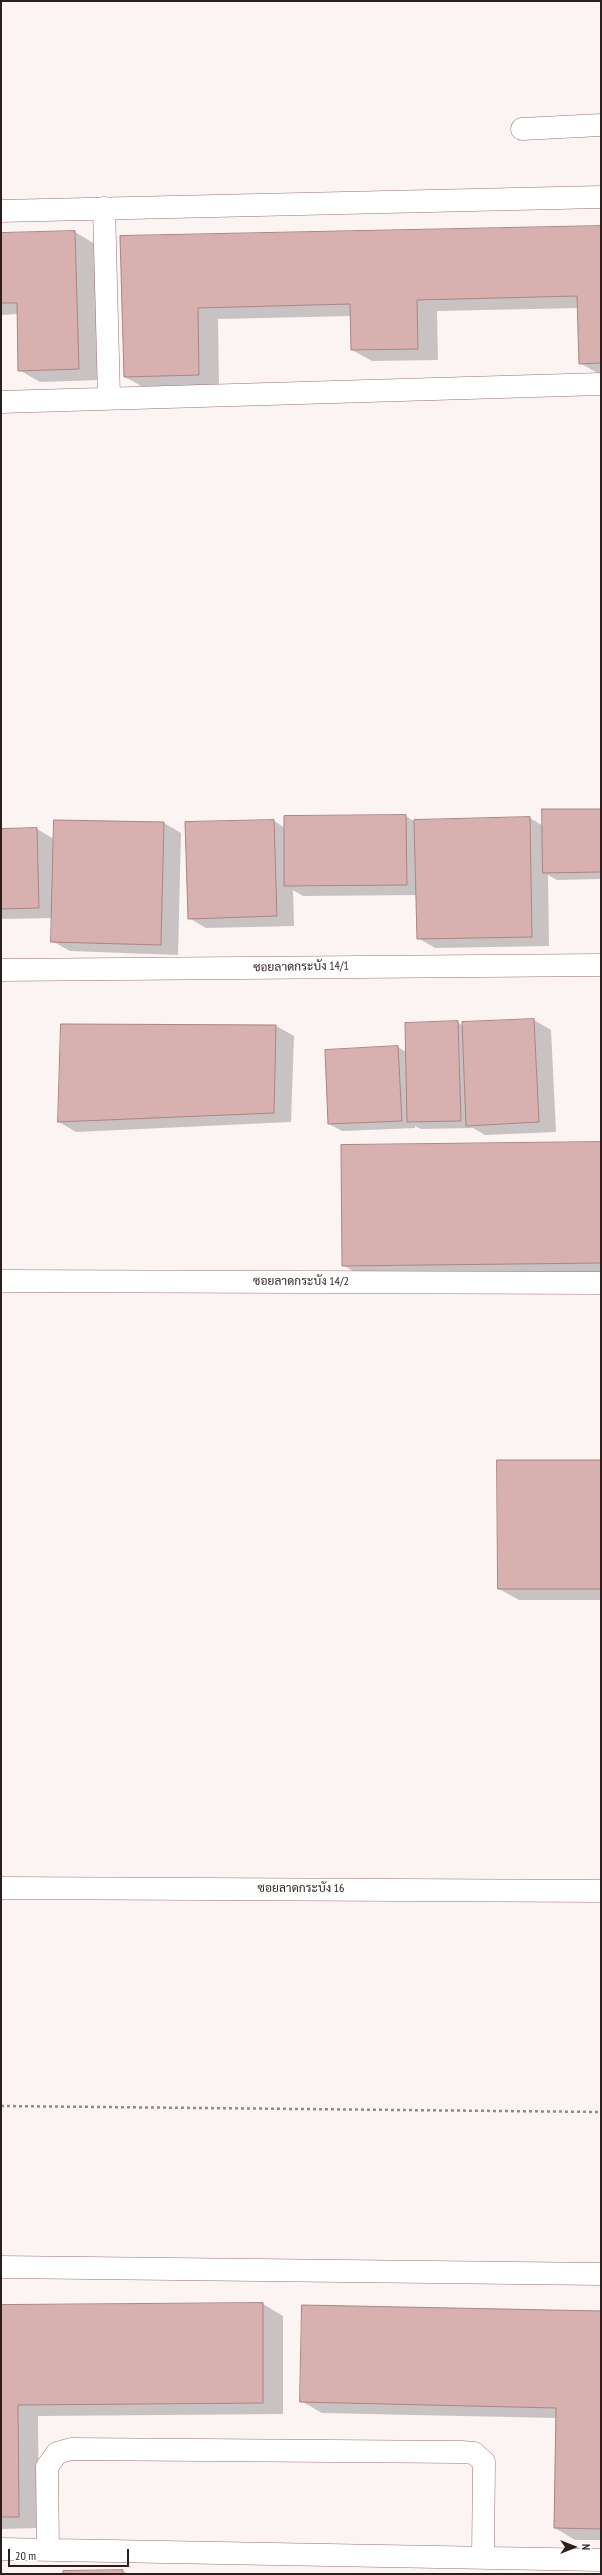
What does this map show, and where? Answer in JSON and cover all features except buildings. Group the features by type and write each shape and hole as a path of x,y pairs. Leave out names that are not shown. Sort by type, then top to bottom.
{"street":[{"path":"522,129 601,125"},
{"path":"1,211 601,197"},
{"path":"104,208 109,398"},
{"path":"1,402 601,384"},
{"name":"ซอยลาดกระบัง 14/1","path":"1,970 601,965"},
{"name":"ซอยลาดกระบัง 14/2","path":"1,1281 601,1283"},
{"name":"ซอยลาดกระบัง 16","path":"1,1888 601,1891"},
{"path":"1,2267 601,2274"},
{"path":"48,2550 47,2467 57,2453 71,2449 462,2452 474,2453 484,2462 483,2557"},
{"path":"1,2549 601,2560"}],"path":[{"path":"1,2106 601,2112"}]}
